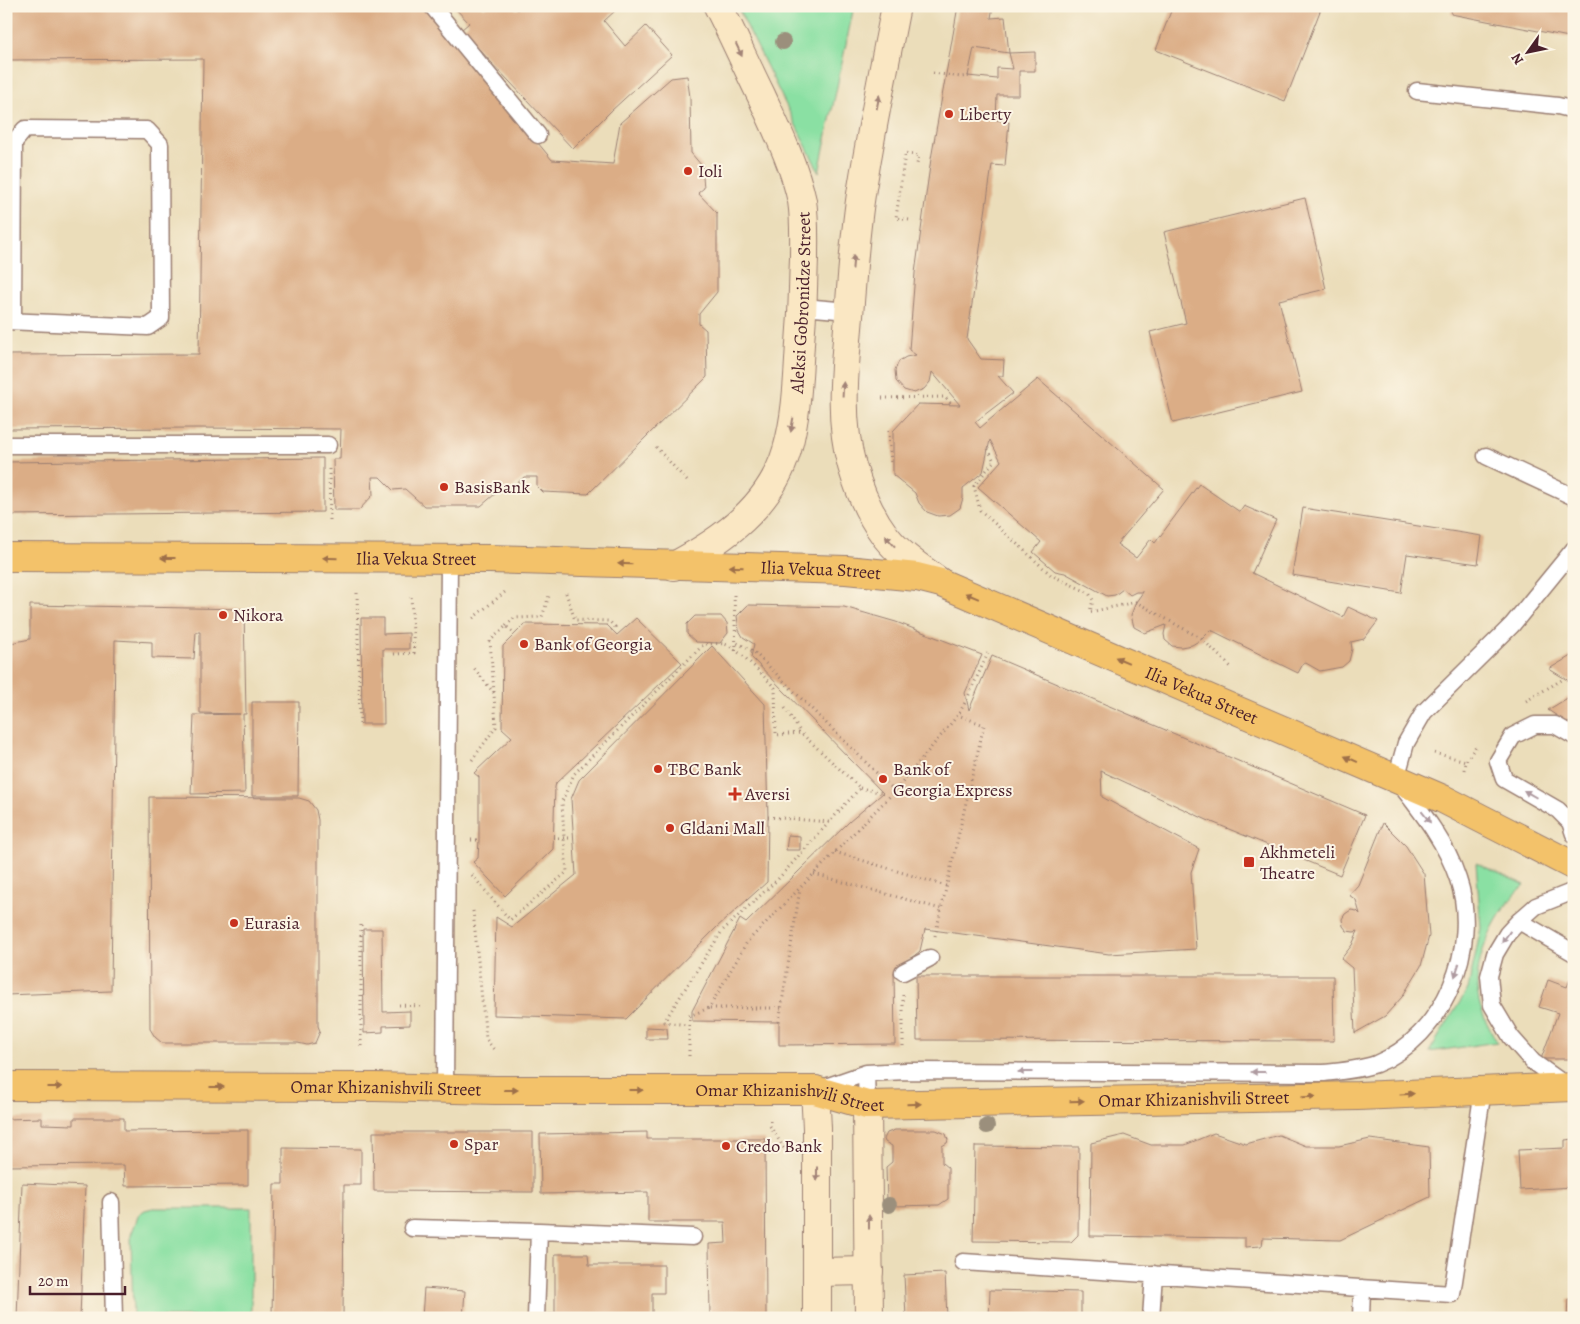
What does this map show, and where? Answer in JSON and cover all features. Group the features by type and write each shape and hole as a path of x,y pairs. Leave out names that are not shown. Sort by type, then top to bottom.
{"main road":[{"name":"Aleksi Gobronidze Street","path":"674,566 720,539 763,498 778,474 787,450 795,409 803,307 804,226 802,201 791,166 773,121 718,6"},
{"path":"896,6 861,190 842,394 845,431 852,466 875,520 887,538 916,565 941,583"},
{"name":"Ilia Vekua Street","path":"6,557 449,559 846,570 917,577 941,583 1443,799 1574,866"},
{"name":"Omar Khizanishvili Street","path":"6,1086 375,1087 445,1090 815,1090 867,1105 1358,1096 1570,1086"},
{"path":"815,1090 817,1128 817,1318"},
{"path":"867,1105 869,1318"},
{"path":"817,1272 869,1271"}],"lane":[{"path":"432,6 538,135"},
{"path":"1418,91 1558,106 1574,110"},
{"path":"25,129 147,130 160,144 161,318 148,327 10,321 14,142 25,129"},
{"path":"803,307 849,311"},
{"path":"6,445 328,445"},
{"path":"1486,456 1574,497"},
{"path":"815,1090 866,1073 906,1071 1324,1073 1359,1070 1378,1063 1415,1039 1442,1006 1451,986 1466,934 1465,909 1459,880 1450,857 1430,823 1396,779 1406,743 1424,712 1512,624 1574,549"},
{"path":"445,1090 449,559"},
{"path":"1574,736 1556,724 1535,725 1513,736 1498,761 1504,779 1558,810 1570,822 1574,834"},
{"path":"1570,1086 1533,1062 1511,1038 1492,1005 1489,976 1495,954 1507,934 1520,921 1536,906 1574,891"},
{"path":"1520,921 1574,953"},
{"path":"903,972 930,958"},
{"path":"866,1073 867,1105"},
{"path":"963,1262 1452,1294 1483,1090"},
{"path":"111,1202 114,1318"},
{"path":"412,1228 693,1237"},
{"path":"536,1318 539,1231"},
{"path":"1151,1318 1154,1274"},
{"path":"1360,1318 1362,1288"}],"path":[{"path":"933,73 961,77 972,76"},
{"path":"909,220 896,218 904,153 919,156 918,164"},
{"path":"882,398 945,397 952,405"},
{"path":"889,431 891,464"},
{"path":"656,447 687,481"},
{"path":"988,449 994,461 972,485 980,510 1051,575 1089,593 1093,600 1090,612 1136,602 1202,639 1233,669"},
{"path":"328,462 330,521"},
{"path":"472,618 505,592"},
{"path":"357,593 360,725"},
{"path":"470,763 496,727 490,641 514,618 542,617 550,593"},
{"path":"566,593 575,620 609,621 615,627 611,630"},
{"path":"734,594 736,651"},
{"path":"394,654 414,653 411,595"},
{"path":"506,626 515,634"},
{"path":"735,642 753,651 895,791"},
{"path":"470,880 469,870 510,920 567,872 562,801 574,774 704,644 726,644 756,668 776,688 776,735 801,733"},
{"path":"709,1008 747,942 895,791 958,715 989,651"},
{"path":"473,658 473,667 494,693"},
{"path":"785,708 801,733 860,788 883,793"},
{"path":"930,958 984,725 958,715"},
{"path":"1434,753 1466,760"},
{"path":"688,1025 664,1022 722,931 778,879 860,788"},
{"path":"768,818 829,822"},
{"path":"553,838 573,838"},
{"path":"835,852 946,886"},
{"path":"814,874 941,909"},
{"path":"779,1022 800,888"},
{"path":"473,910 486,1039 495,1051"},
{"path":"361,925 361,1046"},
{"path":"903,972 903,1055"},
{"path":"689,1056 689,1016 709,1008 782,1008"}],"green space":[{"path":"737,6 854,6 819,172"},
{"path":"1476,863 1525,885 1505,906 1497,920 1483,950 1479,966 1477,981 1479,1001 1485,1019 1497,1042 1429,1052 1468,989 1481,928"},
{"path":"153,1208 251,1208 251,1316 133,1317 131,1235 139,1214"}],"building":[{"path":"6,6 425,6 552,160 613,164 620,123 671,78 687,76 690,97 691,153 702,166 704,188 698,193 717,213 717,292 699,314 699,324 706,330 707,377 588,494 543,492 537,486 537,477 524,477 512,488 502,488 481,506 424,506 405,489 393,490 380,477 372,477 373,495 359,510 334,510 333,459 340,459 341,429 6,429 6,355 199,354 203,59 6,60"},
{"path":"453,6 482,6 484,8 486,6 513,6 517,10 521,6 613,6 616,10 604,21 625,46 646,26 672,55 573,149 461,30 469,23"},
{"path":"958,6 993,6 991,18 1005,17 1009,53 1035,52 1035,71 1019,71 1019,95 997,95 996,120 1009,122 1005,166 992,165 967,339 981,359 1004,360 1003,376 998,376 1013,393 975,422 980,428 1038,379 1164,489 1117,544 1136,558 1151,539 1155,543 1199,484 1240,512 1244,506 1276,520 1252,573 1343,617 1348,607 1378,621 1364,639 1351,642 1352,649 1349,661 1342,667 1320,671 1304,662 1298,673 1211,630 1192,645 1181,647 1172,646 1165,640 1166,625 1145,633 1134,627 1131,615 1136,602 1143,592 1136,592 1130,595 1123,589 1115,595 1107,596 1065,573 1055,571 1033,552 1041,542 978,487 1001,461 990,440 983,472 963,488 960,508 950,515 938,516 927,512 919,503 915,493 893,475 893,431 918,404 960,405 932,372 930,382 924,389 914,393 904,390 896,381 895,370 899,361 916,355 909,350 915,273 931,159","holes":["974,48 1009,53 1013,69 997,68 997,79 968,76"]},
{"path":"1173,6 1322,6 1285,101 1156,50"},
{"path":"1452,6 1574,6 1574,38 1451,14"},
{"path":"1305,198 1326,289 1279,300 1302,392 1173,423 1150,332 1186,323 1164,232"},
{"path":"323,458 323,512 6,515 6,462"},
{"path":"1303,508 1482,536 1478,564 1407,554 1401,593 1292,575"},
{"path":"30,605 244,609 246,714 243,714 245,793 191,794 194,715 240,714 200,713 200,632 196,632 194,659 152,658 152,642 115,640 111,991 6,995 6,644 30,639"},
{"path":"748,605 844,607 896,622 982,655 965,693 969,710 992,656 1365,815 1340,875 1207,820 1101,771 1102,797 1199,849 1191,872 1196,949 1109,954 925,929 920,951 894,972 895,1044 779,1045 779,1022 692,1021 692,1011 740,919 746,923 849,822 883,793 751,657 754,644 743,637 739,630 737,616"},
{"path":"695,616 721,616 727,623 728,633 720,643 696,642 687,634 687,624"},
{"path":"361,618 383,618 383,634 409,633 409,649 383,649 384,724 362,724"},
{"path":"636,618 682,663 556,783 553,849 505,896 473,862 478,858 479,840 479,777 474,773 512,737 502,728 503,646 525,624 607,625 617,635"},
{"name":"Gldani Mall","path":"712,646 765,704 768,817 767,882 717,927 626,1019 494,1015 496,917 512,927 576,875 571,799 579,780"},
{"path":"1574,654 1574,684 1549,669"},
{"path":"1574,694 1574,727 1548,710"},
{"path":"252,702 299,702 298,796 252,796"},
{"name":"Eurasia","path":"149,797 299,798 309,801 316,810 318,820 318,1026 320,1031 315,1043 307,1045 298,1043 162,1043 155,1037 150,1029"},
{"path":"1383,823 1406,846 1424,874 1429,936 1421,966 1402,997 1385,1016 1355,1033 1352,968 1341,959 1352,945 1358,931 1347,931 1343,926 1342,919 1351,910 1357,911 1360,914 1356,900 1349,895 1358,885"},
{"path":"788,835 800,836 800,850 786,850"},
{"path":"363,929 382,929 383,1012 410,1011 410,1025 383,1026 383,1032 364,1033"},
{"path":"1574,970 1574,1059 1541,1059 1558,1013 1539,1007 1548,980 1567,987"},
{"path":"916,976 1333,976 1334,1041 917,1040"},
{"path":"646,1027 667,1028 668,1039 646,1039"},
{"path":"42,1118 42,1124 74,1125 74,1118 124,1118 124,1131 248,1130 248,1185 125,1186 124,1165 6,1166 6,1119"},
{"path":"895,1130 936,1130 946,1134 948,1140 942,1146 942,1163 948,1168 948,1199 939,1205 894,1206 887,1200 886,1167 892,1162 892,1146 885,1142 884,1139 887,1133"},
{"path":"373,1132 533,1132 533,1192 374,1191"},
{"path":"647,1132 647,1139 765,1139 766,1318 710,1318 709,1244 726,1243 725,1222 648,1222 648,1192 541,1194 540,1134"},
{"path":"1214,1133 1246,1144 1279,1135 1306,1146 1339,1146 1370,1139 1429,1147 1430,1197 1340,1240 1263,1238 1262,1246 1245,1247 1245,1238 1090,1236 1091,1143 1124,1135 1151,1145 1185,1145"},
{"path":"1574,1139 1574,1187 1520,1190 1518,1150 1565,1148 1565,1140"},
{"path":"975,1146 1079,1147 1078,1235 1071,1242 973,1241"},
{"path":"283,1148 361,1149 361,1185 344,1185 343,1318 272,1318 274,1184 283,1184"},
{"path":"22,1183 85,1186 80,1318 17,1318"},
{"path":"555,1254 588,1254 589,1265 664,1265 664,1293 652,1293 652,1318 548,1318 548,1314 555,1314"},
{"path":"945,1273 947,1318 906,1318 904,1275"},
{"path":"424,1288 465,1291 463,1318 422,1318"},
{"path":"990,1290 1081,1292 1081,1318 989,1318"},
{"path":"1568,1299 1574,1300 1574,1318 1567,1318"}],"place":[{"name":"Liberty","path":"949,114"},
{"name":"Ioli","path":"688,171"},
{"name":"BasisBank","path":"444,487"},
{"name":"Nikora","path":"223,615"},
{"name":"Bank of Georgia","path":"524,644"},
{"name":"TBC Bank","path":"658,769"},
{"name":"Bank of Georgia Express","path":"883,779"},
{"name":"Aversi","path":"735,794"},
{"name":"Gldani Mall","path":"670,828"},
{"name":"Akhmeteli Theatre","path":"1249,862"},
{"name":"Eurasia","path":"234,923"},
{"name":"Spar","path":"454,1144"},
{"name":"Credo Bank","path":"726,1146"}]}
